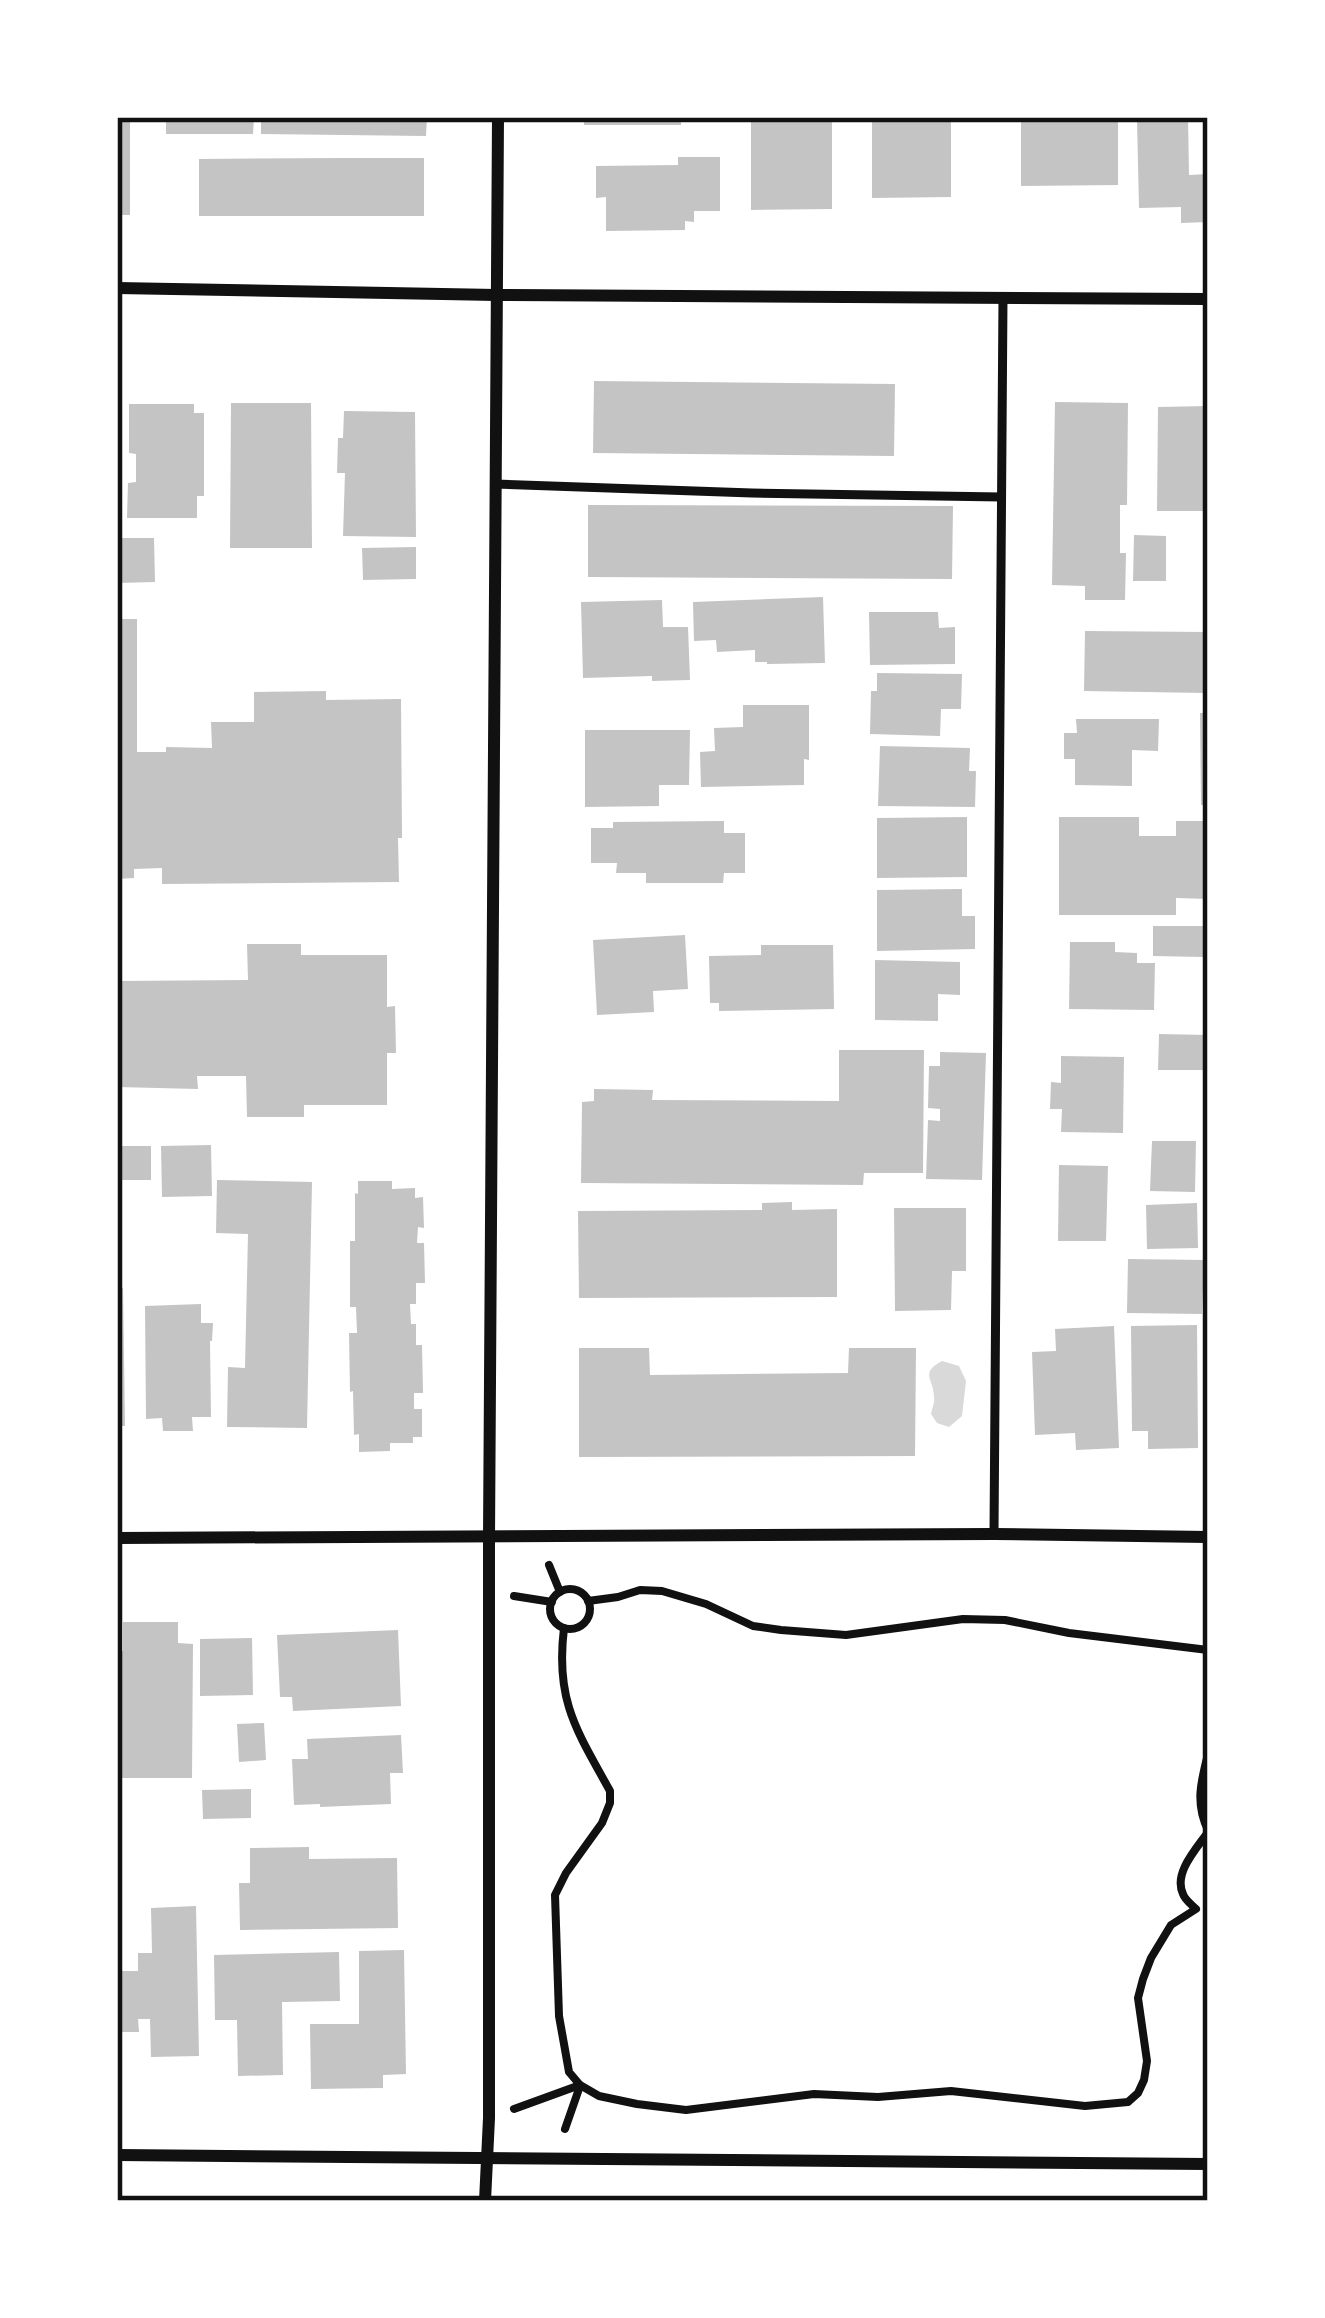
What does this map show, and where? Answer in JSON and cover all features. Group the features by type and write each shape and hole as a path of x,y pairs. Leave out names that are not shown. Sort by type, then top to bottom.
{"street":[{"path":"485,2201 498,117"},
{"path":"117,288 1208,299"},
{"path":"117,1538 994,1534 1208,1538"},
{"path":"117,2155 1208,2164"}],"lane":[{"path":"994,1534 1003,298"},
{"path":"495,484 1001,497"}],"path":[{"path":"573,1590 585,1596 590,1613 583,1625 564,1628 551,1615 555,1596 573,1590"},
{"path":"588,1601 640,1590 662,1591 706,1604 753,1626 782,1630 846,1635 963,1619 1005,1619 1069,1634 1208,1650"},
{"path":"564,1628 566,1701 572,1723 610,1791 610,1803 555,1895 559,2016 569,2072 599,2096 686,2110 839,2093 878,2097 977,2092 1085,2106 1128,2102 1138,2093 1147,2061 1138,1998 1143,1979 1171,1925 1196,1909"},
{"path":"1208,1754 1199,1803 1208,1831 1180,1877 1181,1893 1208,1914"},
{"path":"489,2119 580,2085"},
{"path":"554,2159 580,2085"}],"shaded area":[{"path":"942,1361 959,1366 966,1381 962,1416 949,1427 937,1423 931,1414 934,1399 929,1373"}],"building":[{"path":"117,117 130,117 130,215 117,215"},
{"path":"166,117 254,117 253,134 166,134"},
{"path":"261,117 427,117 426,136 261,134"},
{"path":"584,117 681,117 681,125 584,125"},
{"path":"751,117 832,117 832,209 751,210"},
{"path":"872,117 951,117 951,197 872,198"},
{"path":"1021,117 1118,117 1118,185 1021,186"},
{"path":"1188,117 1189,175 1208,174 1208,222 1181,223 1181,207 1139,208 1137,119"},
{"path":"678,157 720,157 720,211 694,211 694,222 685,221 685,230 606,231 606,197 596,198 596,166 678,165"},
{"path":"424,158 424,216 199,216 199,159"},
{"path":"594,381 895,384 894,456 593,453"},
{"path":"1055,402 1128,403 1127,505 1120,505 1125,600 1085,600 1085,586 1052,585"},
{"path":"231,403 311,403 312,548 230,548"},
{"path":"129,404 194,404 194,413 204,413 204,496 197,496 197,518 127,518 128,483 136,482 136,454 129,453"},
{"path":"1208,406 1208,511 1157,511 1158,407"},
{"path":"344,411 415,412 416,537 343,536 345,473 337,473"},
{"path":"588,505 953,506 952,579 588,577"},
{"path":"1134,535 1166,536 1166,581 1133,581"},
{"path":"117,538 154,538 155,582 117,583"},
{"path":"416,547 416,579 363,580 362,548"},
{"path":"823,597 825,663 755,662 755,650 717,652 716,640 694,641 693,602"},
{"path":"662,600 663,627 688,627 690,680 583,678 581,602"},
{"path":"869,612 938,612 939,628 955,627 955,664 870,665"},
{"path":"117,619 137,619 137,752 212,748 211,722 254,722 254,692 326,691 326,700 401,699 399,882 162,884 162,868 134,869 134,878 117,879"},
{"path":"1085,631 1208,632 1207,693 1084,691"},
{"path":"877,673 962,674 961,709 941,709 940,736 870,734 871,691 877,691"},
{"path":"743,705 809,705 804,785 701,787 700,752 715,751 714,728 743,727"},
{"path":"1200,713 1208,713 1208,805 1201,805"},
{"path":"1076,719 1159,719 1158,751 1132,750 1132,786 1075,785 1075,759 1064,759 1064,733 1077,733"},
{"path":"585,730 690,730 689,785 659,785 659,806 585,807"},
{"path":"880,746 970,748 969,771 976,771 975,807 878,806"},
{"path":"967,817 967,877 877,878 877,818"},
{"path":"1059,817 1139,817 1139,836 1176,836 1176,821 1208,821 1208,899 1176,898 1176,915 1059,915"},
{"path":"724,821 724,833 745,833 745,873 724,873 723,883 646,883 646,873 616,873 617,863 591,863 591,828 613,828 613,822"},
{"path":"962,889 962,916 975,916 975,949 877,951 877,890"},
{"path":"1153,926 1203,926 1208,978 1203,978 1203,957 1153,956"},
{"path":"685,935 688,989 653,991 654,1012 597,1015 593,940"},
{"path":"1070,942 1115,942 1115,952 1137,953 1137,963 1155,963 1154,1010 1069,1009"},
{"path":"247,944 301,944 301,955 387,955 387,1007 395,1006 396,1053 387,1053 387,1105 304,1105 304,1117 247,1117 246,1076 197,1076 198,1089 117,1087 117,981 248,980"},
{"path":"761,945 833,945 834,1009 719,1011 719,1003 710,1003 709,956 761,955"},
{"path":"875,960 960,962 960,995 938,994 938,1021 875,1020"},
{"path":"1159,1034 1208,1035 1208,1070 1158,1070"},
{"path":"839,1050 924,1050 923,1173 864,1173 863,1185 581,1183 582,1102 594,1101 594,1089 653,1090 652,1100 839,1101"},
{"path":"940,1052 986,1053 982,1180 926,1179 928,1120 940,1121 940,1109 928,1108 929,1066 940,1066"},
{"path":"1061,1056 1124,1057 1123,1133 1061,1132 1062,1109 1050,1109 1051,1082 1061,1083"},
{"path":"1152,1141 1196,1141 1195,1192 1150,1191"},
{"path":"211,1145 212,1196 162,1197 161,1146"},
{"path":"117,1146 151,1146 151,1180 117,1180"},
{"path":"1059,1165 1108,1166 1106,1241 1058,1241"},
{"path":"217,1180 312,1182 307,1428 227,1427 228,1367 245,1368 248,1234 216,1233"},
{"path":"358,1181 392,1181 392,1189 415,1188 415,1198 423,1197 424,1228 418,1227 417,1243 424,1243 425,1283 416,1283 416,1304 410,1304 416,1345 422,1345 423,1393 414,1393 414,1409 422,1409 422,1437 413,1437 413,1443 390,1443 390,1451 359,1452 359,1434 354,1435 349,1333 357,1333 356,1307 350,1307 350,1241 355,1241"},
{"path":"792,1202 792,1210 837,1209 837,1297 579,1298 578,1211 762,1210 762,1203"},
{"path":"1197,1203 1198,1248 1147,1249 1146,1205"},
{"path":"894,1208 966,1208 966,1271 952,1271 951,1310 895,1311"},
{"path":"1128,1259 1204,1260 1202,1314 1127,1313"},
{"path":"117,1288 123,1288 125,1426 117,1426"},
{"path":"201,1304 201,1323 213,1323 211,1417 192,1417 193,1431 163,1431 162,1418 146,1419 145,1306"},
{"path":"1197,1325 1198,1448 1148,1449 1148,1431 1132,1431 1131,1326"},
{"path":"1114,1326 1119,1448 1076,1450 1075,1433 1035,1435 1032,1352 1056,1351 1055,1329"},
{"path":"579,1348 649,1348 650,1375 848,1373 849,1348 916,1348 915,1456 579,1457"},
{"path":"123,1622 178,1622 178,1643 193,1644 192,1778 117,1778 117,1651 123,1651"},
{"path":"398,1630 401,1706 293,1711 292,1697 280,1697 277,1635"},
{"path":"252,1638 253,1695 200,1696 200,1639"},
{"path":"264,1723 266,1760 239,1762 237,1724"},
{"path":"401,1735 403,1773 390,1773 391,1804 294,1805 292,1759 308,1759 307,1739"},
{"path":"251,1789 251,1818 203,1819 202,1790"},
{"path":"309,1847 309,1859 397,1858 398,1928 240,1930 239,1883 250,1883 250,1848"},
{"path":"196,1906 199,2056 151,2057 150,2019 138,2019 139,2032 117,2032 117,1971 138,1971 138,1953 152,1953 151,1908"},
{"path":"404,1950 406,2074 383,2075 383,2088 311,2089 310,2024 359,2024 359,1951"},
{"path":"339,1952 340,2001 282,2002 283,2075 238,2076 237,2020 215,2020 214,1955"}]}
